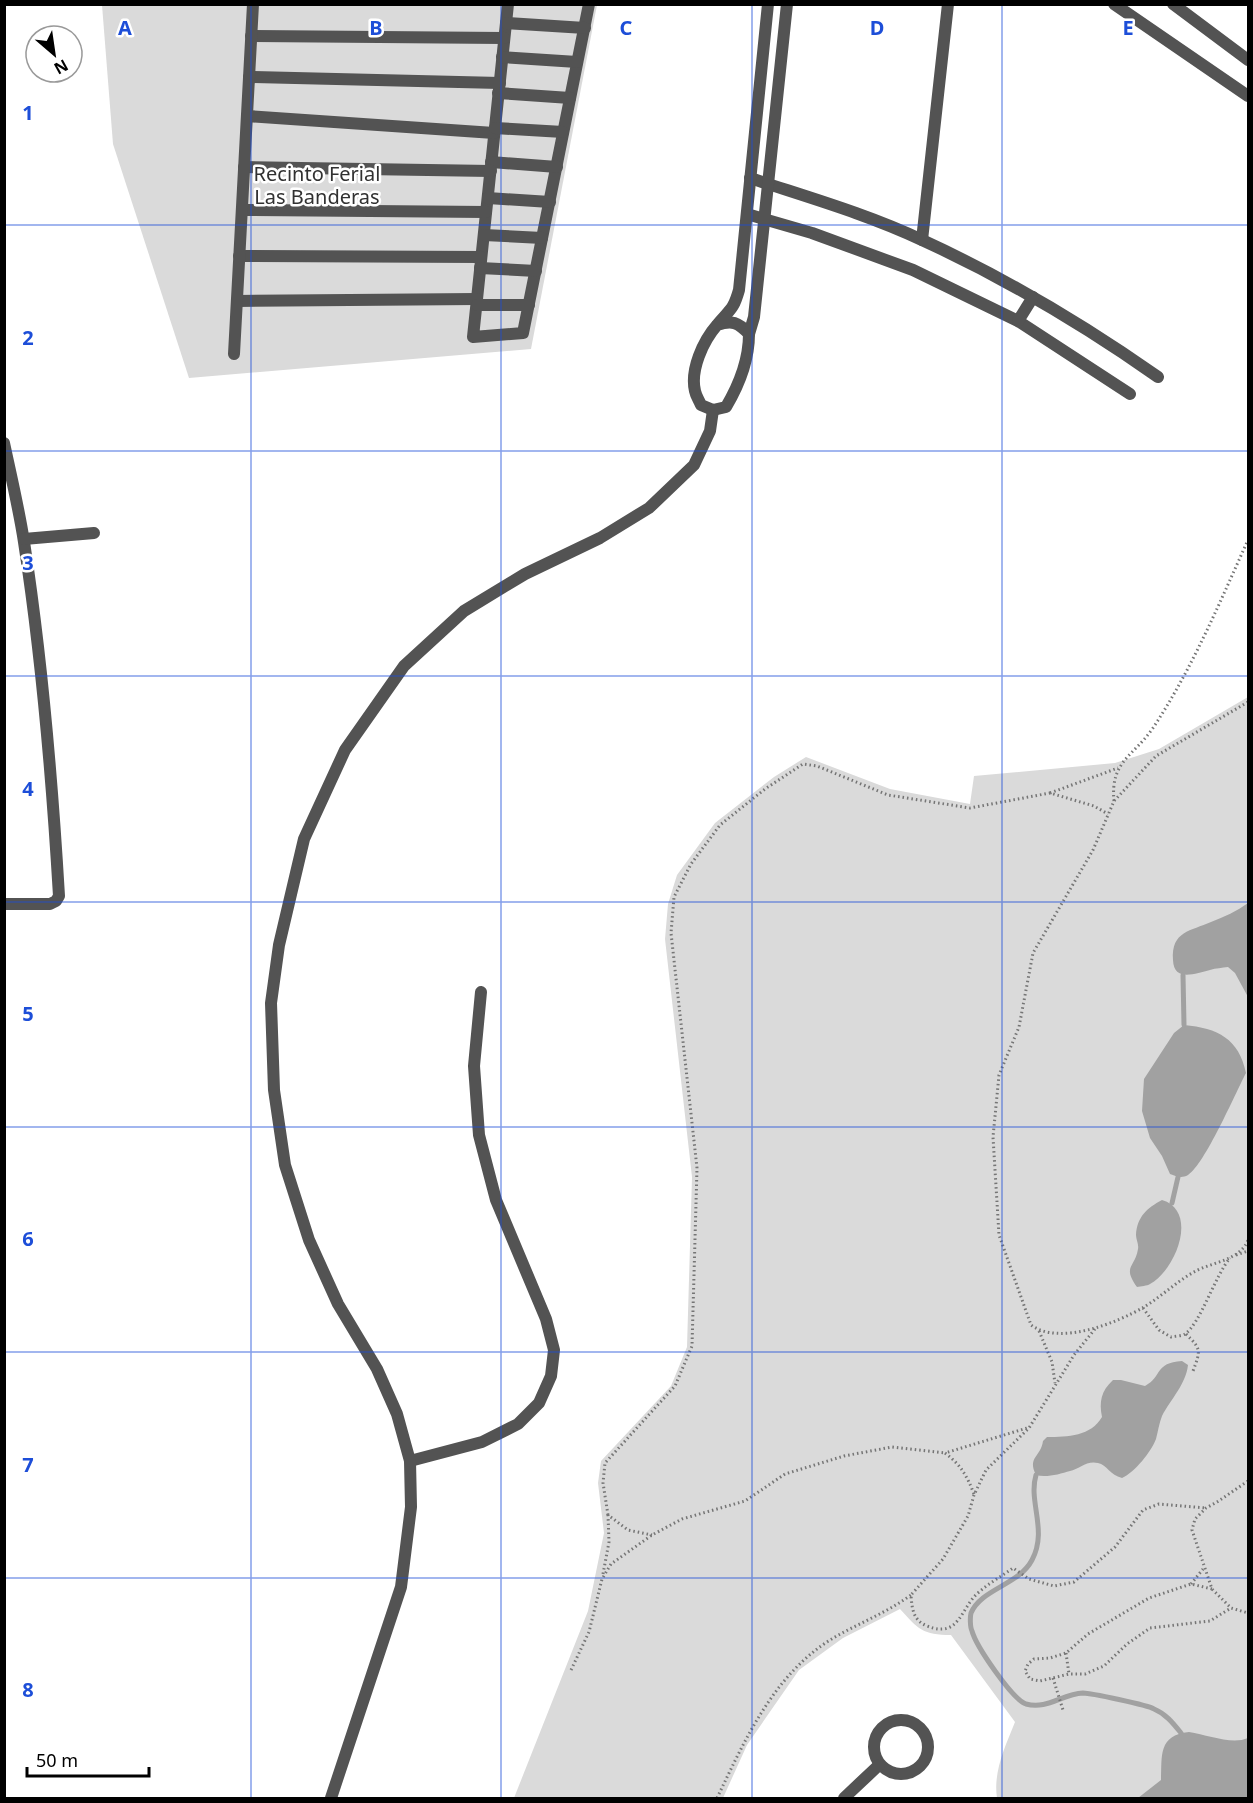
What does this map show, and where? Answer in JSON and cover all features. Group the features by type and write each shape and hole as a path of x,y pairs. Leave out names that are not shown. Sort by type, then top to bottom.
{"street":[{"path":"234,354 253,4"},
{"path":"508,4 473,337 523,333 589,4"},
{"path":"768,4 739,290 734,307 706,340 696,367 695,390 701,405 713,410 726,407 738,388 749,347 765,219 787,4"},
{"path":"922,240 948,4"},
{"path":"1114,4 1247,92"},
{"path":"1173,4 1248,60"},
{"path":"506,22 585,28"},
{"path":"251,36 504,38"},
{"path":"502,57 578,62"},
{"path":"249,76 499,88 570,98"},
{"path":"247,116 563,132"},
{"path":"244,167 556,167"},
{"path":"750,178 922,240 1034,297 1105,340 1158,377"},
{"path":"488,198 550,202"},
{"path":"242,210 486,213"},
{"path":"747,214 812,233 913,270 1018,321 1130,394"},
{"path":"484,235 542,238"},
{"path":"239,256 481,263 536,271"},
{"path":"1018,321 1034,297"},
{"path":"237,301 477,302 529,305"},
{"path":"717,325 730,321 740,324 749,333"},
{"path":"331,1798 401,1587 411,1507 410,1461 397,1414 377,1369 338,1304 309,1240 285,1165 274,1090 271,1003 279,945 304,839 345,750 404,666 464,611 525,574 600,538 650,508 694,465 710,431 713,410"},
{"path":"4,443 24,540 42,675 52,776 58,896 56,901 50,904 4,904"},
{"path":"24,540 94,533"},
{"path":"410,1461 482,1442 518,1424 539,1402 550,1376 554,1350 546,1319 496,1200 479,1135 474,1066 482,992"},
{"path":"906,1720 918,1725 926,1735 928,1749 925,1761 915,1771 903,1775 889,1773 879,1765 873,1753 874,1739 881,1728 892,1721 906,1720"},
{"path":"844,1798 879,1765"}],"path":[{"path":"1114,801 1113,785 1118,768 1152,730 1189,669 1248,540"},
{"path":"1248,702 1155,756 1114,801 1093,850 1033,953 1018,1027 999,1075 993,1137 999,1235 1030,1325 1039,1331 1049,1334 1096,1328 1143,1308 1195,1271 1248,1251"},
{"path":"572,1670 589,1632 609,1542 603,1483 605,1463 675,1386 692,1346 697,1168 671,933 674,897 691,864 720,825 765,789 803,764 817,766 888,795 970,808 1050,793 1118,768"},
{"path":"1050,793 1094,806 1108,814"},
{"path":"1143,1308 1159,1330 1171,1337 1186,1334 1198,1318 1221,1268 1246,1246 1248,1240"},
{"path":"717,1798 753,1725 795,1667 830,1640 895,1607 911,1595 943,1559 968,1516 974,1495 986,1470 1029,1428 1074,1355 1096,1328"},
{"path":"1039,1331 1052,1362 1055,1385"},
{"path":"1186,1334 1197,1345 1200,1353 1193,1371"},
{"path":"602,1579 611,1564 652,1535 682,1519 745,1501 785,1474 844,1456 892,1447 945,1453 1029,1428"},
{"path":"945,1453 958,1462 974,1495"},
{"path":"1248,1481 1206,1508 1195,1519 1192,1530 1212,1589 1231,1608 1248,1613"},
{"path":"911,1595 912,1611 919,1622 936,1629 949,1628 961,1617 978,1593 1013,1568 1029,1580 1054,1586 1074,1582 1115,1546 1143,1510 1159,1504 1206,1508"},
{"path":"608,1515 628,1530 652,1535"},
{"path":"1191,1584 1204,1568"},
{"path":"1212,1589 1191,1584 1149,1598 1088,1634 1066,1653 1050,1658 1034,1659 1025,1671 1030,1678 1040,1681 1069,1674 1085,1674 1104,1666 1127,1644 1150,1628 1210,1621 1231,1608"},
{"path":"1066,1653 1069,1674"},
{"path":"1053,1677 1063,1710"}],"green space":[{"name":"Recinto Ferial Las Banderas","path":"102,5 597,5 531,349 189,378 113,144"},
{"path":"1248,697 1248,1798 997,1798 998,1769 1015,1722 951,1635 934,1634 922,1630 900,1609 843,1638 799,1670 747,1745 723,1798 514,1798 588,1611 604,1533 598,1483 601,1461 671,1386 687,1347 692,1177 665,939 668,904 677,875 715,823 774,777 806,757 890,789 970,804 974,776 1115,763 1159,749"}],"shaded area":[{"path":"1248,903 1248,997 1235,973 1228,967 1187,975 1177,972 1174,967 1173,950 1179,938 1190,930 1226,916"},
{"path":"1184,1025 1207,1029 1225,1037 1238,1052 1246,1073 1203,1157 1188,1175 1181,1177 1170,1174 1150,1138 1142,1111 1144,1079 1174,1033"},
{"path":"1162,1200 1173,1206 1179,1216 1180,1241 1168,1267 1159,1277 1149,1285 1137,1287 1130,1271 1138,1249 1136,1235 1138,1223 1147,1210"},
{"path":"1182,1361 1188,1365 1184,1379 1162,1416 1154,1444 1132,1471 1122,1478 1094,1462 1057,1474 1036,1475 1033,1464 1043,1441 1047,1437 1078,1434 1092,1428 1102,1417 1103,1393 1113,1380 1145,1386 1167,1364"},
{"path":"1189,1732 1227,1740 1248,1738 1248,1798 1138,1798 1161,1780 1162,1755 1167,1742 1172,1737"}],"waterway":[{"path":"1183,975 1184,1025"},
{"path":"1172,1203 1178,1177"},
{"path":"1036,1475 1034,1485 1038,1527 1036,1549 1026,1568 983,1598 971,1613 971,1629 980,1648 1012,1693 1026,1704 1041,1705 1075,1694 1096,1695 1150,1707 1166,1716 1181,1733"}]}
